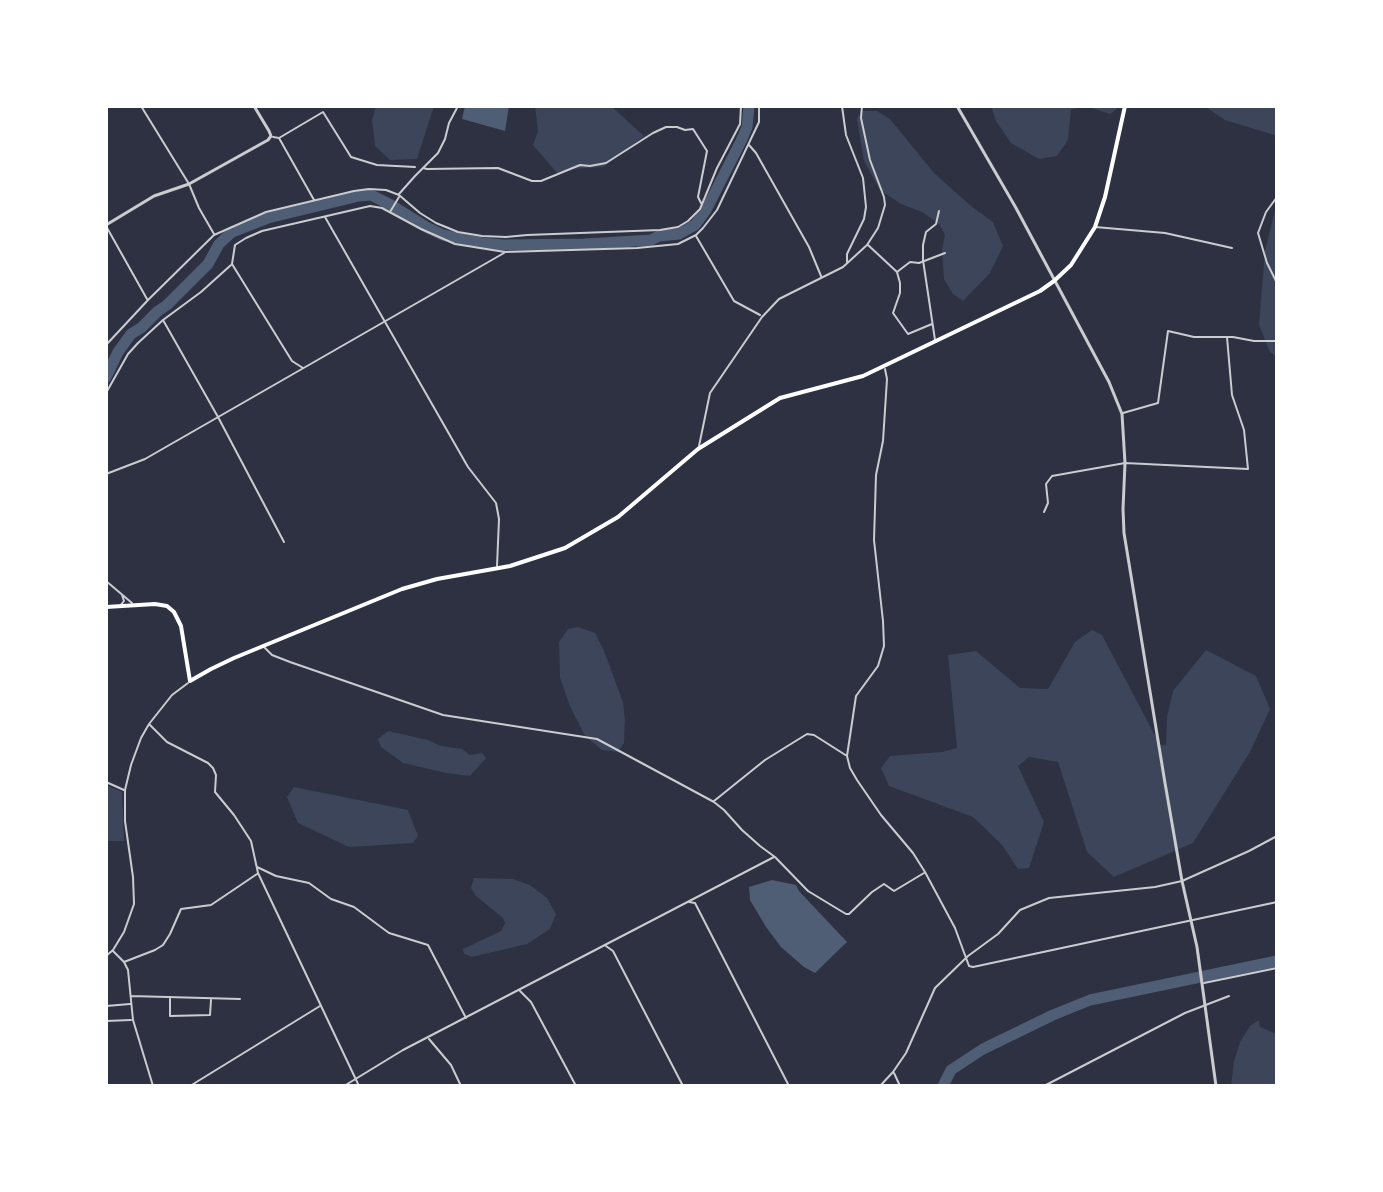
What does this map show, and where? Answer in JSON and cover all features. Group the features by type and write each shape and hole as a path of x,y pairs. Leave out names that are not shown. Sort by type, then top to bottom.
{"main road":[{"path":"106,607 161,604 174,612 181,626 190,681 263,646 402,589 437,579 497,569 550,554 582,539 634,505 698,449 780,398 863,376 1040,291 1054,281 1071,265 1095,227 1105,197 1125,106"}],"street":[{"path":"141,106 189,184 214,235"},
{"path":"254,106 271,136"},
{"path":"391,211 399,197 438,153 458,106"},
{"path":"106,345 214,235 266,212 369,189 386,190 427,218 450,229 482,236 678,227 700,209 740,124 741,106"},
{"path":"106,393 128,354 163,320 232,264 235,245 262,231 370,206 391,211 455,244 505,252 678,244 696,235 717,210 759,122 759,106"},
{"path":"842,106 846,135 863,178 866,207 864,219 847,254 847,263"},
{"path":"698,449 710,393 762,317 779,299 847,263 867,245 878,228 885,205 870,160 861,118 862,106"},
{"path":"957,106 1016,208 1109,382 1122,414 1124,533 1182,881 1192,920 1216,1086"},
{"path":"271,136 279,138 323,112 351,157 377,165 415,167"},
{"path":"423,168 498,168 532,181 544,180 580,165 606,163 666,127 693,129 707,151 698,197 702,204"},
{"path":"148,300 106,225 154,196 189,184 271,136"},
{"path":"279,138 315,201"},
{"path":"748,144 809,247 821,278"},
{"path":"1277,197 1266,212 1258,233 1277,283"},
{"path":"935,342 923,260 923,239 928,229 936,224 939,211"},
{"path":"324,216 468,467 496,503 499,519 497,569"},
{"path":"1095,227 1165,233 1232,248"},
{"path":"696,235 734,301 762,317"},
{"path":"867,245 897,272 900,293 893,313 908,334 932,324"},
{"path":"106,474 145,459 505,252"},
{"path":"897,272 910,262 919,263 945,253"},
{"path":"232,264 292,361 303,368"},
{"path":"163,320 284,542"},
{"path":"1122,414 1158,403 1168,331 1194,337 1277,341"},
{"path":"1044,512 1048,503 1046,484 1052,476 1125,463 1248,469 1244,430 1232,395 1227,337"},
{"path":"884,367 887,379 883,441 876,475 874,540 884,646 878,666 856,696 847,756 857,780 925,872 955,928 969,966 1277,902"},
{"path":"106,581 134,605"},
{"path":"120,606 124,601 122,593"},
{"path":"263,646 281,659 443,715 597,739 714,802 808,891 846,914 884,884 894,891 925,872"},
{"path":"106,956 128,925 134,894 125,821 125,790 135,752 149,724 172,695 190,681"},
{"path":"149,724 167,742 213,768 216,775 215,792 251,841 258,873 359,1086"},
{"path":"714,802 765,760 807,734 847,756"},
{"path":"106,782 125,790"},
{"path":"880,1086 906,1053 935,988 965,959 998,934 1020,910 1039,901 1063,896 1155,887 1182,881 1277,836"},
{"path":"344,1086 403,1050 775,857"},
{"path":"256,867 276,876 309,883 331,899 354,907 389,933 428,945 466,1018"},
{"path":"124,962 163,945 181,909 211,905 258,873"},
{"path":"688,902 695,903 789,1086"},
{"path":"605,945 613,951 683,1086"},
{"path":"113,950 128,970 133,1020 153,1086"},
{"path":"1202,982 1277,968"},
{"path":"519,990 531,1002 576,1086"},
{"path":"130,996 240,999"},
{"path":"1044,1086 1185,1013 1229,996"},
{"path":"170,997 170,1016 210,1015 211,998"},
{"path":"106,1006 131,1004"},
{"path":"190,1086 321,1006"},
{"path":"106,1021 133,1020"},
{"path":"428,1038 451,1065 461,1086"},
{"path":"893,1072 900,1086"}],"shaded area":[{"path":"376,106 434,106 417,159 390,160 375,146 372,120"},
{"path":"465,106 509,106 505,131 462,119"},
{"path":"535,106 611,106 644,136 603,167 571,169 558,174 533,145 538,131"},
{"path":"991,106 1121,106 1110,114 1089,107 1071,109 1068,140 1057,156 1039,159 1011,143 996,121"},
{"path":"1204,106 1277,106 1277,136 1225,120"},
{"path":"861,111 877,111 890,119 934,173 993,222 1003,246 990,273 963,301 953,294 944,279 942,249 945,235 939,224 880,190 864,161 857,119"},
{"path":"1277,202 1277,357 1270,352 1259,325 1265,251"},
{"path":"578,627 595,633 623,702 624,743 618,752 602,750 585,736 560,678 559,642 568,629"},
{"path":"1092,630 1102,635 1160,745 1166,745 1167,717 1173,691 1206,650 1256,676 1270,709 1250,752 1193,843 1114,877 1087,852 1058,762 1029,757 1018,766 1044,822 1029,868 1018,869 1002,845 973,817 889,786 881,768 890,756 957,748 948,655 976,651 1020,688 1048,689 1075,642"},
{"path":"388,731 462,749 470,755 482,753 486,758 470,776 403,763 381,747 378,739"},
{"path":"106,785 122,792 124,841 106,841"},
{"path":"294,787 408,810 418,836 413,843 349,847 298,823 287,797"},
{"path":"474,878 513,879 530,885 547,898 556,914 550,929 527,944 472,957 464,954 463,949 501,931 505,923 476,896 471,888"},
{"path":"772,880 796,885 847,942 815,973 781,947 750,900 749,887"},
{"path":"1259,1020 1260,1027 1277,1034 1277,1086 1231,1086 1240,1042 1250,1026"}],"waterway":[{"path":"106,377 131,334 167,305 208,264 219,244 232,232 268,218 371,195 443,235 482,243 585,244 651,240 679,234 695,225 706,210 747,127 749,106"},
{"path":"943,1086 951,1070 983,1049 1090,1000 1277,961"}]}
